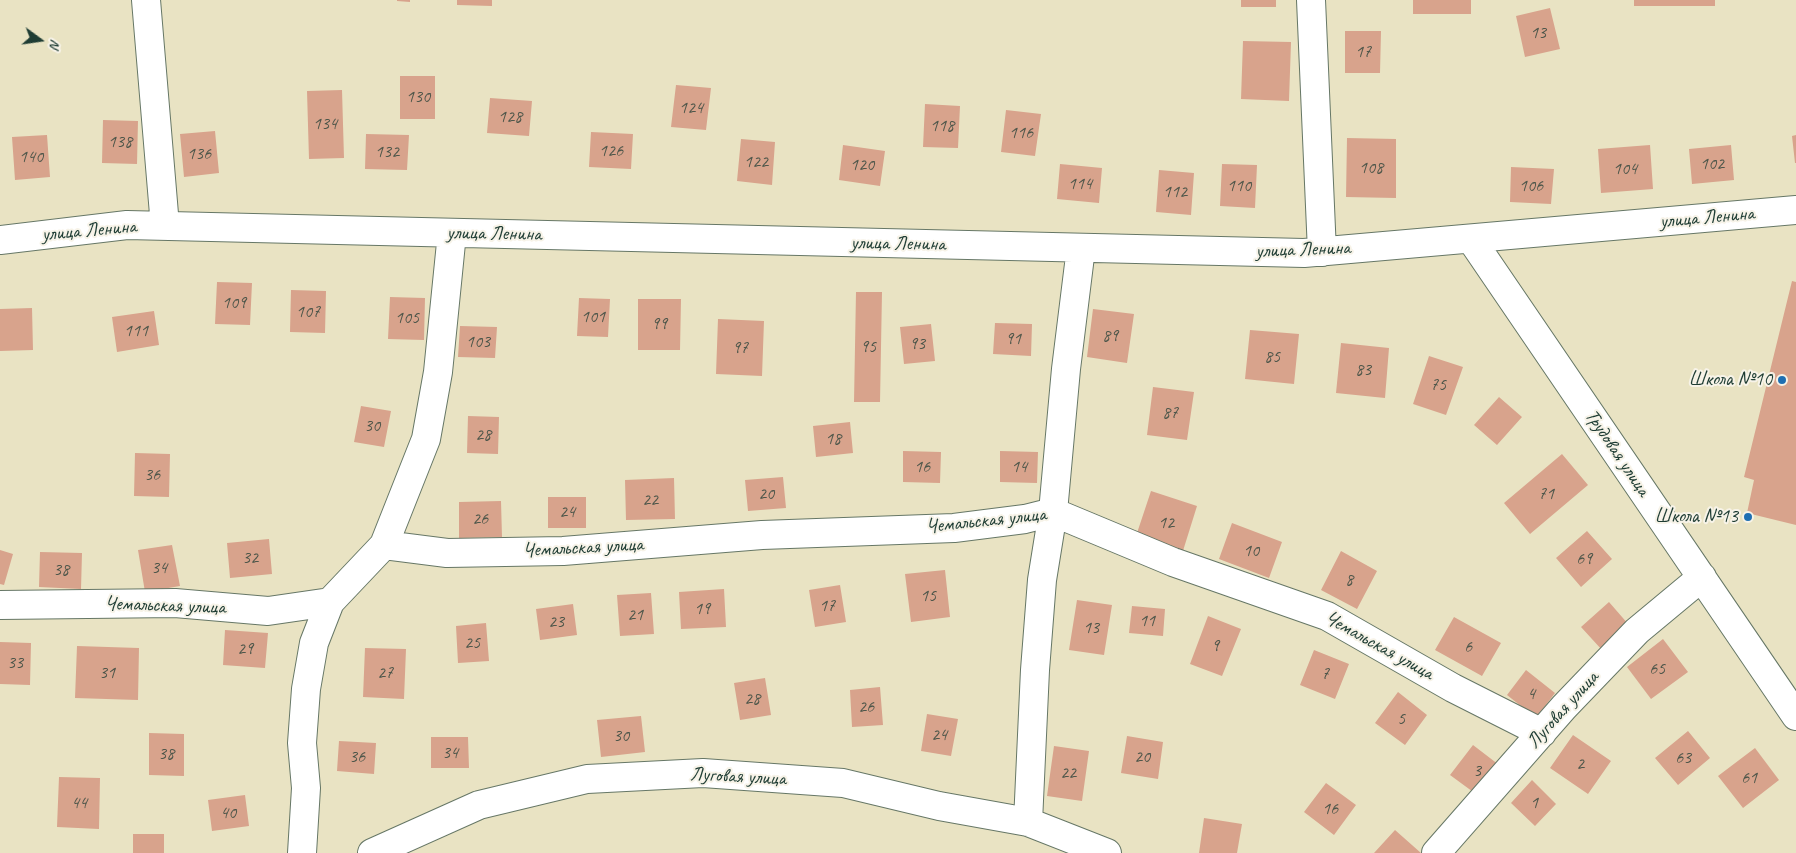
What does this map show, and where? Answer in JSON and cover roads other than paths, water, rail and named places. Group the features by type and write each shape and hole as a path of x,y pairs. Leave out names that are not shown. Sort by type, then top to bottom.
{"street":[{"path":"146,0 165,226"},
{"path":"1310,0 1322,252"},
{"name":"улица Ленина","path":"0,240 126,225 1304,253 1796,210"},
{"path":"302,853 306,788 302,743 306,690 314,643 330,602 384,545 426,439 438,372 452,233"},
{"name":"Трудовая улица","path":"1471,239 1796,716"},
{"path":"1028,822 1035,670 1042,580 1052,512 1066,369 1081,248"},
{"name":"Чемальская улица","path":"384,545 447,553 563,551 762,536 954,528 1025,519 1052,512 1173,562 1327,616 1453,688 1542,733"},
{"name":"Луговая улица","path":"1436,853 1542,733 1637,631 1702,577"},
{"name":"Чемальская улица","path":"0,605 175,603 268,611 330,602"},
{"name":"Луговая улица","path":"372,853 479,805 587,779 703,773 843,783 939,806 1028,822 1107,853"}],"place":[{"name":"Школа №10","path":"1782,380"},
{"name":"Школа №13","path":"1748,517"}]}
